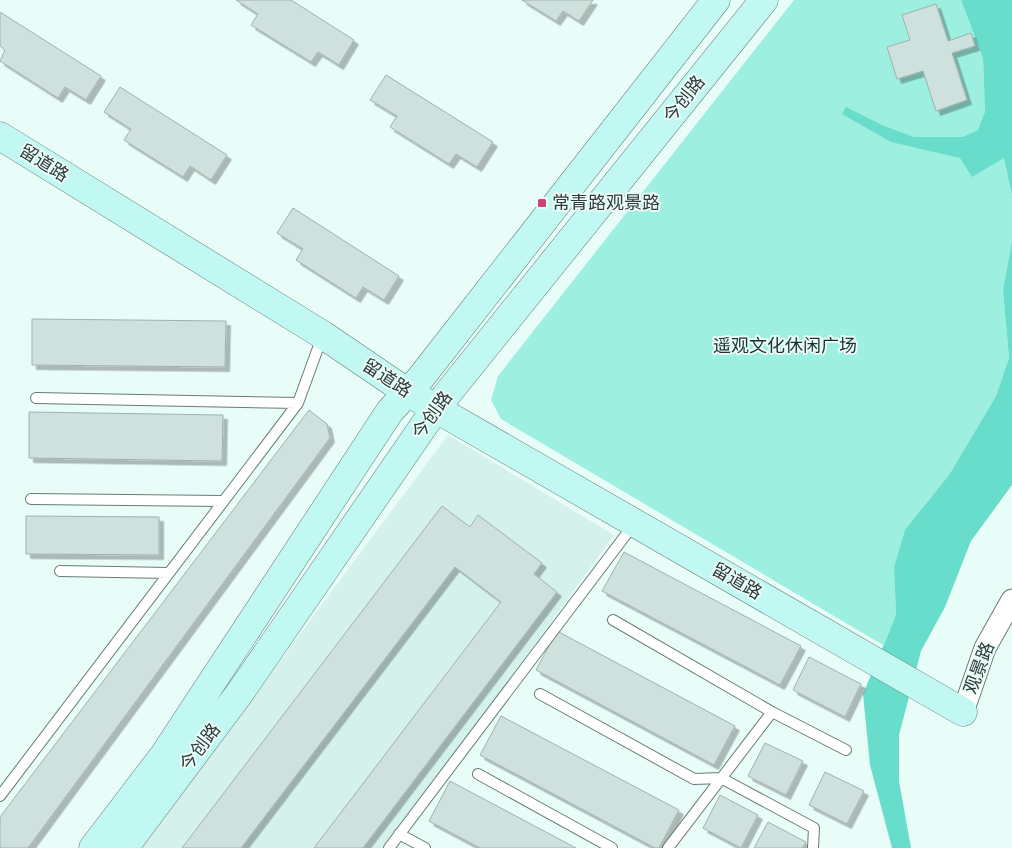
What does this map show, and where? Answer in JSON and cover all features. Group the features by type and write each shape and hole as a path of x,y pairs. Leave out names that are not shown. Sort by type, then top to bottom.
{"main road":[{"name":"今创路","path":"94,848 164,755 390,411 419,380 716,0"},
{"name":"今创路","path":"124,848 239,694 436,408 764,0"},
{"name":"留道路","path":"1,138 323,335 407,392 952,705"}],"street":[{"name":"观景路","path":"952,705 1012,600"}],"lane":[{"path":"0,796 298,403 323,335"},
{"path":"36,398 298,403"},
{"path":"31,499 224,501"},
{"path":"389,848 635,524"},
{"path":"60,571 169,573"},
{"path":"613,620 772,712 846,750"},
{"path":"540,694 694,779 721,778 814,828 813,848"},
{"path":"668,848 772,712"},
{"path":"478,774 612,848"},
{"path":"399,834 425,848"}],"shaded area":[{"path":"961,0 1012,0 1012,196 1004,158 972,177 960,158 891,142 842,114 846,107 884,126 914,137 963,137 978,130 985,112 983,58"},
{"path":"1012,241 1012,485 971,541 945,607 921,651 899,735 899,781 911,848 892,848 870,765 863,694 896,615 894,567 905,530 949,475 996,396 1009,358 1003,290"},
{"path":"448,435 614,535 406,823 386,848 141,848"}],"green space":[{"name":"遥观文化休闲广场","path":"794,0 961,0 983,58 985,112 1004,158 1012,196 1012,241 1003,290 1009,358 996,396 949,475 905,531 894,567 896,615 883,645 501,419 491,400 498,376"}],"building":[{"path":"236,0 291,0 354,40 339,65 318,52 311,62 251,25 258,14"},
{"path":"522,0 593,0 579,21 563,11 556,21"},
{"path":"936,4 948,41 971,33 975,46 952,53 967,100 936,111 923,71 897,79 887,47 910,40 902,15"},
{"path":"0,12 101,76 86,100 65,87 58,98 0,61 5,50 0,46"},
{"path":"386,75 493,142 477,167 456,154 449,164 390,127 397,116 370,100"},
{"path":"120,87 227,155 211,180 190,166 183,177 124,140 131,129 104,112"},
{"path":"293,208 399,276 384,300 363,287 356,298 296,260 303,249 277,233"},
{"path":"32,319 226,321 225,367 32,365"},
{"path":"309,410 327,424 330,438 28,848 0,848 0,817"},
{"path":"29,412 223,415 222,461 29,458"},
{"path":"442,506 470,527 478,515 542,563 534,574 557,592 363,848 314,848 501,602 455,567 241,848 182,848"},
{"path":"26,516 159,517 159,555 26,554"},
{"path":"624,552 801,646 780,685 602,591"},
{"path":"557,631 735,726 714,765 536,670"},
{"path":"809,657 861,684 845,717 793,690"},
{"path":"501,716 679,810 659,848 655,848 480,755"},
{"path":"765,743 803,761 786,795 748,776"},
{"path":"825,772 864,791 847,824 809,805"},
{"path":"450,781 576,848 480,848 429,821"},
{"path":"720,795 758,815 741,848 703,828"},
{"path":"768,822 806,842 802,848 754,848"}],"place":[{"name":"常青路观景路","path":"542,203"}]}
